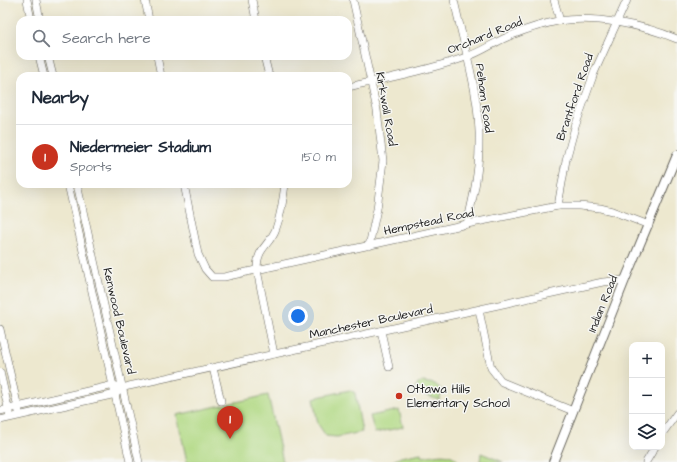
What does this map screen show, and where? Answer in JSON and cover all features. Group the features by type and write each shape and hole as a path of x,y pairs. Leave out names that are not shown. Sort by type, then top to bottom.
{"street":[{"path":"27,0 30,16"},
{"path":"36,0 39,16"},
{"path":"145,0 148,16"},
{"path":"252,0 255,16"},
{"name":"Kirkwall Road","path":"353,0 380,128 383,161 377,209 368,246"},
{"name":"Pelham Road","path":"454,0 478,114 479,145 476,187 467,224"},
{"path":"554,0 560,21"},
{"name":"Brantford Road","path":"558,206 566,160 575,127 594,73 627,0"},
{"name":"Orchard Road","path":"352,86 430,68 467,57 510,36 534,27 560,21 591,20 616,22 664,34 677,39"},
{"path":"40,60 43,72"},
{"path":"49,60 52,72"},
{"path":"158,60 160,72"},
{"path":"265,60 267,72"},
{"name":"Indian Road","path":"553,462 625,280 677,155"},
{"name":"Kenwood Boulevard","path":"69,188 130,462"},
{"name":"Kenwood Boulevard","path":"78,188 139,462"},
{"name":"Hempstead Road","path":"185,188 198,254 205,269 212,277 224,277 467,224 558,206 600,208 649,225"},
{"path":"274,354 257,270 258,256 275,231 283,204 285,188"},
{"name":"Manchester Boulevard","path":"122,388 603,282 625,280"},
{"path":"479,310 491,368 502,382 573,411"},
{"path":"0,329 20,416"},
{"path":"381,331 389,367"},
{"path":"213,368 221,401"},
{"path":"0,372 10,418"},
{"path":"0,411 114,385 122,388 116,394 0,420"},
{"path":"665,430 677,413"},
{"path":"646,462 653,450"}],"green space":[{"path":"423,382 435,384 444,392 443,395 441,394 439,400 414,391 418,383"},
{"path":"350,390 355,393 362,432 337,437 326,436 318,424 313,398"},
{"path":"268,395 283,462 187,462 177,415"},
{"path":"399,410 403,427 375,433 370,416"},
{"path":"421,453 422,457 442,454 447,455 455,458 459,462 391,462 401,457"},
{"path":"481,453 503,462 480,462"}],"place":[{"name":"Ottawa Hills Elementary School","path":"399,396"},
{"name":"Niedermeier Stadium","path":"230,439"}]}
